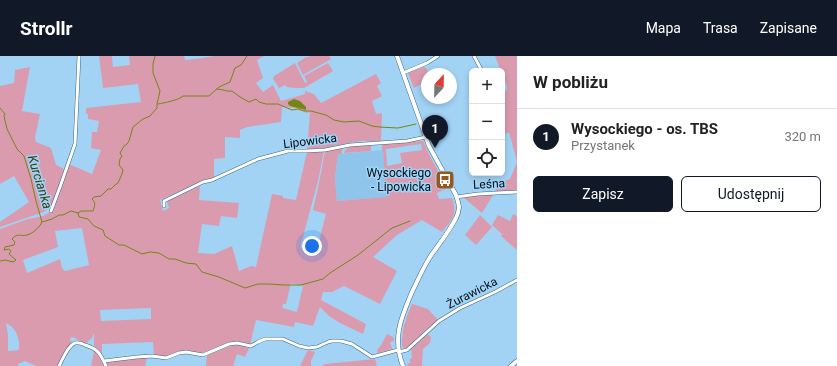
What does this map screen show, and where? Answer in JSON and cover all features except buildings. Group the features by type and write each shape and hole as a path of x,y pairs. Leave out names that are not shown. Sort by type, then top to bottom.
{"street":[{"path":"51,211 75,144 79,56"},
{"path":"397,56 426,137 434,156 456,197 459,207 456,218 425,266 399,325 399,351 403,366"},
{"path":"403,73 427,63 438,56"},
{"path":"474,56 480,68"},
{"name":"Lipowicka","path":"164,206 164,201 203,182 212,180 258,159 288,151 325,150 350,145 407,141 426,137"},
{"name":"Leśna","path":"456,197 517,192"},
{"name":"Żurawicka","path":"104,361 144,356 166,358 186,352 203,354 229,344 237,343 251,346 261,340 271,339 283,339 308,348 317,348 328,342 341,341 352,344 372,357 407,350 440,321 460,308 517,280"},
{"path":"59,366 67,351 75,343 93,347 97,350 106,366"},
{"path":"512,366 517,361"}],"shaded area":[{"path":"99,56 112,56 113,67 130,65 129,56 184,56 185,60 214,56 264,56 257,60 263,78 256,83 263,92 273,85 281,101 305,94 305,91 314,94 321,103 376,74 381,83 377,86 382,96 372,101 376,114 382,113 381,141 359,141 307,150 310,112 307,113 295,108 282,107 281,122 247,127 240,130 240,138 225,137 225,158 214,159 214,178 160,200 163,211 169,208 167,201 200,186 199,200 239,203 237,218 221,216 219,226 202,224 198,253 214,254 232,246 239,271 251,266 256,267 272,194 283,196 283,198 296,200 307,152 324,151 318,181 300,248 316,252 326,214 313,210 325,151 342,148 342,154 338,154 335,178 337,201 386,197 382,150 383,144 423,141 446,189 437,193 439,199 452,198 454,204 453,216 449,224 442,232 422,220 397,235 373,257 397,271 380,304 344,286 332,292 323,292 321,300 366,324 363,334 340,323 329,316 320,307 313,326 295,322 294,327 256,320 250,345 237,341 230,342 200,353 179,351 168,357 154,355 153,342 102,344 102,354 94,347 94,333 92,338 85,344 73,337 70,338 71,343 58,366 36,366 25,361 18,364 18,366 0,366 0,229 28,219 43,216 52,211 69,164 92,174 101,150 91,148 92,132 97,132 99,121 88,119 86,108 141,102 138,84 103,88","holes":["421,144 422,150 400,153 402,163 387,166 386,149","82,228 89,265 65,271 62,268 60,259 27,273 23,260 58,247 55,231","291,283 303,286 297,312 282,308 283,304 286,304","151,308 151,319 101,321 100,310","6,323 13,328 19,342 19,350 8,351 8,335"]},
{"path":"310,56 329,56 331,59 303,75 297,63"},
{"path":"495,56 517,56 517,162 509,132 505,134 505,91 507,90 507,86 505,80 505,68 500,68"},
{"path":"295,63 305,83 307,82 304,76 328,63 333,71 304,88 287,87 285,85 279,88 273,79 274,76"},
{"path":"30,67 22,111 40,114 35,137 36,142 51,148 56,165 64,169 55,199 44,212 0,227 0,222 29,202 14,176 0,184 0,86 14,83 15,70"},
{"path":"421,68 421,84 414,88 408,73"},
{"path":"294,99 300,101 306,107 306,110 290,106 288,102"},
{"path":"371,146 371,151 344,153 351,147"},
{"path":"383,150 387,197 337,201 335,178 338,154"},
{"path":"517,162 517,190 495,192 498,183 510,179"},
{"path":"493,195 482,213 464,198 468,196"},
{"path":"513,214 517,216 517,250 501,236 502,234 492,225 498,215 510,221"},
{"path":"480,215 492,227 476,245 465,235"},
{"path":"412,304 428,309 438,320 406,349 402,347 404,324"},
{"path":"387,334 393,337 394,341 390,342 392,349 378,353 377,350"},
{"path":"428,334 431,337 430,343 423,349 422,366 408,366 407,364 410,363 410,359 412,358 411,349"},
{"path":"235,344 249,348 245,357 237,354 233,366 206,366 207,355"},
{"path":"308,350 315,352 311,361 311,366 300,366"},
{"path":"94,351 99,356 104,366 91,366"},
{"path":"147,357 145,366 108,366 106,363 109,361"},
{"path":"375,359 377,366 321,366 325,364"}],"waterway":[{"path":"42,222 71,211 78,213 81,211 93,211 95,204 92,199 94,197 101,196 108,189 111,189 118,183 123,170 119,165 122,156 120,153 129,141 133,127 143,119 150,116 157,108 160,91 153,73 155,56"},
{"path":"158,104 175,100 183,96 209,96 219,87 230,82 235,68 241,65 247,56"},
{"path":"217,89 232,91 249,102 256,99 259,102 266,104 278,104 292,110 298,109 311,111 326,115 334,120 344,122 359,121 372,126 398,128 416,124"},
{"name":"Kurcianka","path":"0,108 5,114 4,116 7,129 17,149 24,156 42,222 38,228 31,233 14,237 12,239 15,242 14,245 5,247 4,250 9,249 11,251 9,254 16,260 13,262 5,260 0,261"},
{"path":"78,213 79,217 88,219 94,226 103,230 105,236 119,245 124,245 142,254 150,252 159,253 169,259 196,264 202,272 219,277 245,288 258,284 301,285 323,279 358,255 392,228 410,221"}],"place":[{"name":"Wysockiego - os. TBS","path":"435,148"},
{"name":"Wysockiego - Lipowicka","path":"445,180"}]}
